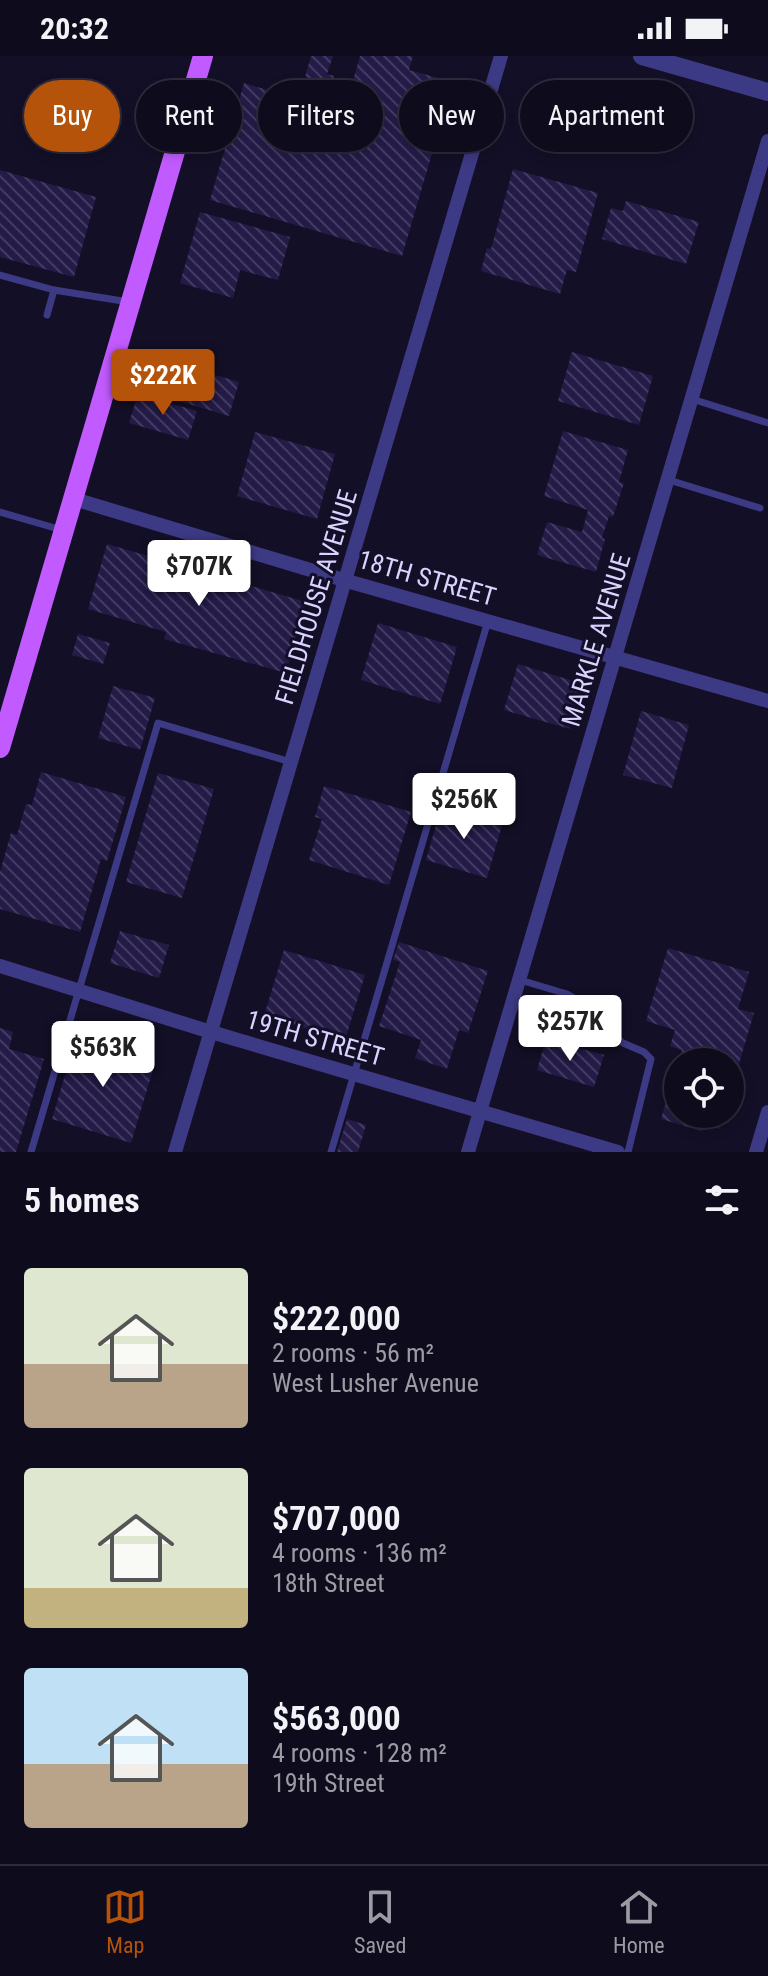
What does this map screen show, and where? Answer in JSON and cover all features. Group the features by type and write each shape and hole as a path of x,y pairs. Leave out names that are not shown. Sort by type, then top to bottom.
{"main road":[{"path":"2,734 203,56"}],"street":[{"name":"FIELDHOUSE AVENUE","path":"175,1152 501,56"},
{"path":"642,56 768,92"},
{"name":"MARKLE AVENUE","path":"468,1152 768,141"},
{"name":"18TH STREET","path":"74,499 347,581 768,701"},
{"name":"19TH STREET","path":"0,966 616,1152"},
{"path":"756,1152 768,1112"}],"lane":[{"path":"0,275 54,290 131,303"},
{"path":"47,315 54,290"},
{"path":"692,399 768,423"},
{"path":"669,480 760,508"},
{"path":"0,512 64,531"},
{"path":"331,1152 488,621"},
{"path":"31,1152 158,723 292,763"},
{"path":"520,980 567,994 579,1001 593,1020 651,1059 628,1152"}],"building":[{"path":"311,56 333,56 327,74 334,76 332,80 305,77"},
{"path":"360,56 413,56 409,70 446,80 399,80 399,152 432,152 402,256 210,200 224,152 242,152 244,83 258,87 258,152 383,152 383,80 353,80"},
{"path":"513,169 598,193 576,272 567,270 560,294 481,271 487,248 491,249"},
{"path":"0,170 96,197 74,277 0,257"},
{"path":"626,201 699,222 686,264 602,239 611,208 623,211"},
{"path":"200,212 290,237 278,280 240,270 233,298 180,283"},
{"path":"572,352 653,376 639,425 558,401"},
{"path":"147,355 239,382 229,416 138,389"},
{"path":"138,394 197,411 188,440 129,423"},
{"path":"563,431 628,450 619,482 624,483 613,517 609,516 602,538 605,539 596,572 537,555 547,522 582,532 588,510 544,496"},
{"path":"255,432 335,454 317,519 237,496"},
{"path":"107,544 306,602 286,673 164,639 166,632 88,609"},
{"path":"378,623 457,647 440,704 361,680"},
{"path":"78,634 110,643 103,664 72,655"},
{"path":"518,664 583,684 570,729 504,710"},
{"path":"113,686 155,698 140,750 98,738"},
{"path":"641,711 689,725 672,788 623,775"},
{"path":"41,772 126,797 107,861 101,859 80,932 0,909 0,872 11,833 17,835 26,804 32,805"},
{"path":"158,773 214,789 182,898 126,882"},
{"path":"324,786 411,812 389,885 309,860 322,819 315,817"},
{"path":"442,804 503,822 487,878 426,860"},
{"path":"120,931 169,945 159,978 110,963"},
{"path":"399,942 488,971 468,1033 459,1030 447,1069 415,1058 421,1040 379,1026 400,962 393,960"},
{"path":"668,948 749,972 738,1009 754,1013 744,1048 676,1048 670,1046 675,1030 646,1021"},
{"path":"284,950 365,975 345,1040 264,1016"},
{"path":"0,1028 13,1032 9,1049 44,1059 16,1152 0,1152"},
{"path":"78,1031 111,1041 108,1049 155,1063 131,1143 52,1119"},
{"path":"546,1039 604,1055 594,1087 537,1070"},
{"path":"347,1119 366,1125 358,1152 337,1152"}]}
